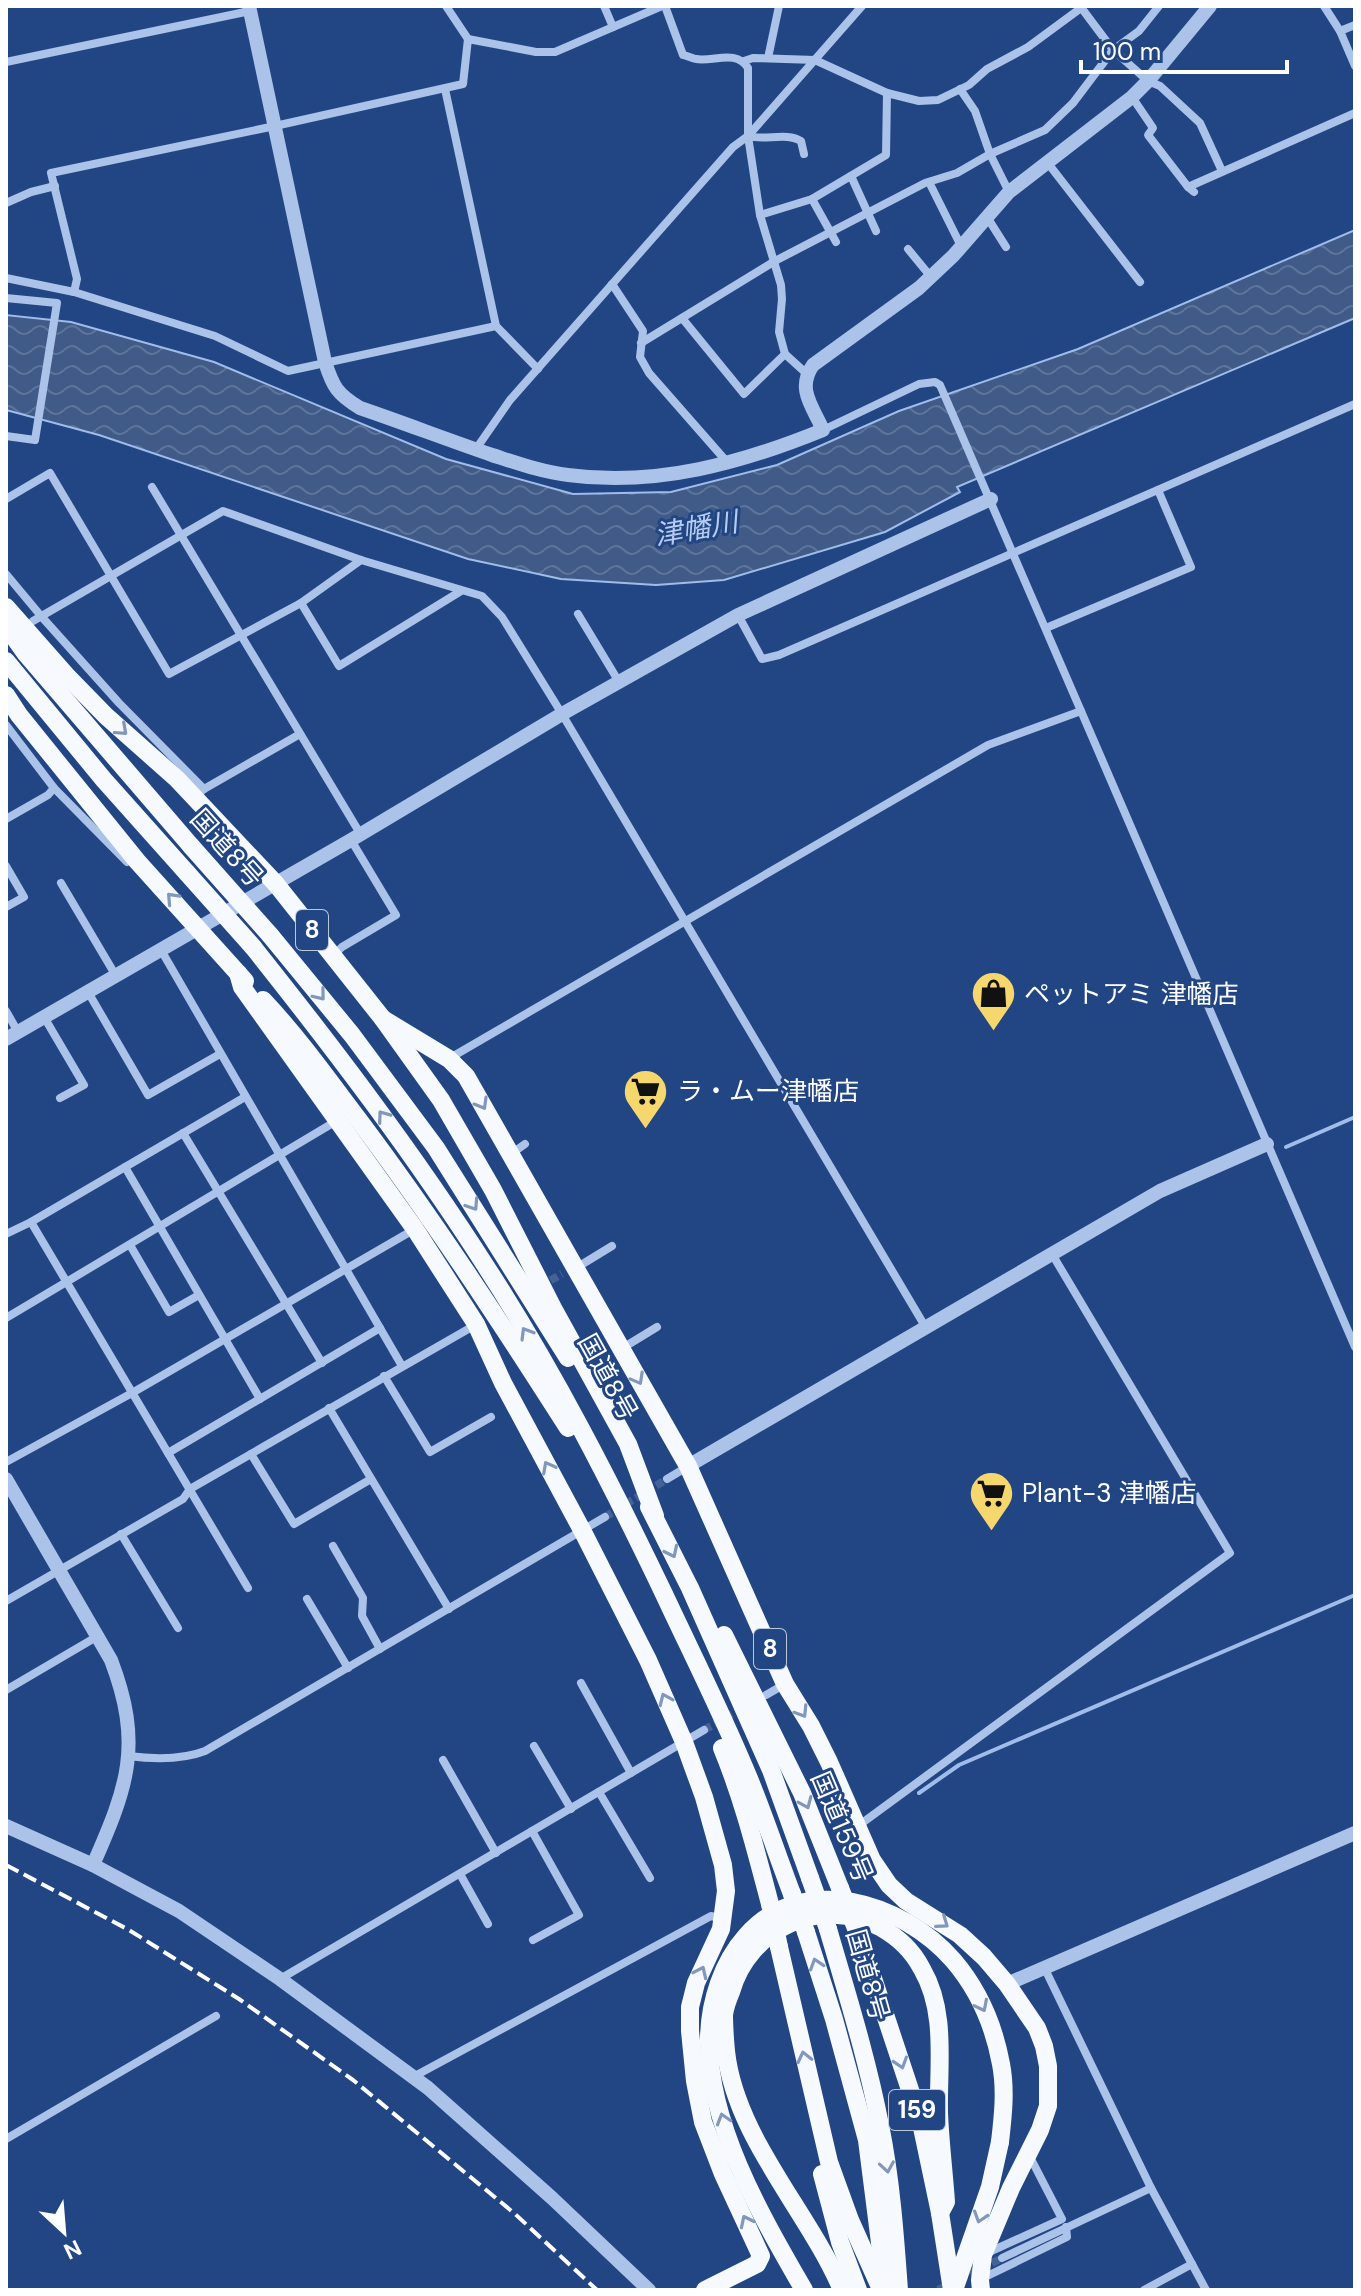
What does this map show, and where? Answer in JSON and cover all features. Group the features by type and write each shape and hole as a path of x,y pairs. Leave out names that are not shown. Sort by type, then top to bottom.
{"highway":[{"name":"8","path":"6,607 106,716 199,793 383,1019 441,1100 493,1190 628,1444 655,1516"},
{"name":"国道8号","path":"6,626 26,654 270,935 352,1035 436,1148 568,1358 655,1516 771,1770 828,1929 868,2069 881,2128 895,2222 899,2290"},
{"name":"国道8号","path":"6,661 104,780 253,947 372,1100 485,1265 558,1385 631,1526 715,1701 806,1932 867,2140 880,2230 884,2290"},
{"name":"8","path":"6,695 138,862 291,1029 471,1275 631,1526"},
{"name":"8","path":"238,973 242,987 339,1120 478,1323 503,1383 648,1660 704,1797 723,1865 726,1891 723,1919 716,1941 692,1995 690,2019 695,2081 703,2122 761,2256 757,2264 705,2290"},
{"name":"8","path":"383,1019 449,1059 466,1076 518,1149 571,1269 688,1466 785,1684 817,1738 872,1860 889,1885 906,1901 960,1935 984,1957 1037,2028 1048,2066 1048,2106 1040,2130 1011,2188 992,2257 980,2285"},
{"name":"国道159号","path":"690,1588 708,1603 802,1793 859,1936 921,2123 953,2290"},
{"path":"667,1600 672,1627 736,1783 770,1904 829,2162 850,2220 884,2290"},
{"path":"804,2290 761,2216 741,2170 722,2118 712,2072 709,2037 713,2001 724,1968 737,1945 759,1921 783,1908 807,1901 834,1899 859,1902 901,1918 940,1947 953,1960 978,1997 996,2042 1004,2089 1000,2142 990,2187 953,2290"},
{"path":"842,2290 810,2229 761,2148 739,2102 726,2054 724,2013 734,1980 747,1957 763,1940 789,1922 812,1915 837,1913 867,1920 908,1947 924,1971 933,1993 940,2029 939,2111 946,2202 940,2213"},
{"path":"814,2098 815,2146 840,2242 858,2290"},
{"path":"946,2249 952,2256 962,2290"}],"street":[{"path":"74,292 77,279 51,173 463,84 468,39 446,6"},
{"path":"604,6 613,27"},
{"path":"468,39 536,52 555,52 664,6 683,55 695,60 733,57 744,61 753,58 815,60 887,93 919,101 938,100 969,85 987,69 1028,47 1080,7 1113,50 1148,81 1160,86 1200,123 1222,171"},
{"path":"768,58 779,6"},
{"path":"476,449 509,401 862,6"},
{"path":"641,343 775,261 830,232 929,182 957,173 990,154 1045,130 1073,103 1113,50 1139,31 1159,6"},
{"path":"823,430 805,390 807,374 813,365 919,288 1009,192 1132,97 1210,6"},
{"path":"1324,6 1340,31 1355,66"},
{"path":"6,62 250,8 332,383 341,396 360,408 476,449 567,475 611,478 693,472 794,442 919,384 935,382 944,391 982,478 1355,1347"},
{"path":"1340,31 1355,25"},
{"path":"744,61 748,68 748,136 760,215 775,261 782,299 779,332 785,354 807,374"},
{"path":"445,89 496,326 538,369"},
{"path":"960,89 975,111 990,154 1009,192"},
{"path":"760,215 812,199 886,155 887,93"},
{"path":"1132,97 1153,128 1148,135 1191,189 1222,171 1355,113"},
{"path":"748,136 758,139 795,137 801,141 804,154"},
{"path":"1047,162 1140,282"},
{"path":"851,176 876,231"},
{"path":"929,182 961,246"},
{"path":"6,203 55,186"},
{"path":"812,199 836,242"},
{"path":"987,217 1006,247"},
{"path":"908,249 931,277"},
{"path":"6,278 74,292 215,336 288,371 496,326"},
{"path":"612,284 643,331 640,357 649,373 728,463"},
{"path":"6,298 57,303 35,440 6,436"},
{"path":"682,318 744,394 785,354"},
{"path":"738,615 762,659 779,655 1355,404"},
{"path":"6,499 50,473 169,674 301,603 361,560"},
{"path":"152,487 300,734 396,915 342,947 333,956"},
{"path":"1046,628 1191,567 1158,490"},
{"path":"6,1011 12,1036 562,714 738,615 991,499"},
{"path":"37,619 223,511 361,560 482,596 502,617 562,714 926,1328"},
{"path":"6,574 37,619 119,703 199,793 300,734"},
{"path":"301,603 339,666 461,591"},
{"path":"578,614 619,682"},
{"path":"449,1059 988,745 1081,711"},
{"path":"6,725 54,788 131,865 138,862"},
{"path":"6,819 48,795 54,788"},
{"path":"6,866 24,897 6,907"},
{"path":"61,883 116,976"},
{"path":"161,950 402,1366"},
{"path":"88,992 148,1095 220,1054"},
{"path":"44,1017 84,1085 60,1098"},
{"path":"7,1231 31,1222 245,1097"},
{"path":"6,1318 339,1120"},
{"path":"183,1133 322,1363"},
{"path":"667,1479 1160,1191 1267,1144"},
{"path":"125,1167 260,1399"},
{"path":"31,1222 248,1588"},
{"path":"6,1462 132,1393 415,1229"},
{"path":"130,1245 169,1312 199,1295"},
{"path":"571,1269 612,1246"},
{"path":"857,1826 1230,1553 1052,1253"},
{"path":"6,1601 183,1499 190,1489 478,1323"},
{"path":"621,1349 657,1327"},
{"path":"168,1453 380,1328"},
{"path":"384,1376 430,1452 491,1417"},
{"path":"329,1408 449,1609"},
{"path":"251,1454 294,1524 371,1479"},
{"path":"6,1479 111,1660 123,1698 130,1738 128,1756 120,1799 93,1865"},
{"path":"128,1756 148,1759 195,1755 205,1751 605,1517"},
{"path":"121,1534 178,1628"},
{"path":"333,1546 363,1598 362,1616 380,1649"},
{"path":"307,1599 348,1668"},
{"path":"6,1690 98,1636"},
{"path":"581,1683 631,1773"},
{"path":"766,1695 785,1684"},
{"path":"280,1979 704,1730"},
{"path":"534,1746 571,1809"},
{"path":"443,1760 496,1853"},
{"path":"599,1792 650,1878"},
{"path":"6,1826 93,1865 179,1911 280,1979 428,2088 552,2198 649,2290"},
{"path":"532,1831 579,1915 533,1940"},
{"path":"1007,1984 1355,1833"},
{"path":"460,1874 488,1924"},
{"path":"413,2077 711,1916 723,1919"},
{"path":"1044,1967 1151,2188 1206,2290"},
{"path":"6,2139 216,2016"},
{"path":"980,2285 1067,2237 1064,2224 1028,2154"},
{"path":"992,2257 1151,2188"},
{"path":"992,2257 1064,2224"},
{"path":"1144,2290 1192,2264"}],"water":[{"name":"津幡川","path":"1355,230 1355,318 957,487 960,492 885,532 724,580 656,585 561,579 468,559 99,435 6,410 6,315 71,322 214,362 446,459 573,494 671,492 777,465 899,411 1078,349"}],"waterway":[{"path":"1286,1147 1355,1117"},
{"path":"919,1793 959,1765 1355,1595"}],"tunnel":[{"path":"540,1286 562,1274"},
{"path":"605,1517 667,1479"},
{"path":"704,1730 745,1707"},
{"path":"938,2290 1002,2258"}],"railway":[{"path":"6,1865 129,1930 239,1999 353,2080 514,2213 597,2290"}],"place":[{"name":"ペットアミ 津幡店","path":"993,1033"},
{"name":"ラ・ムー津幡店","path":"646,1130"},
{"name":"Plant-3 津幡店","path":"991,1532"}]}
